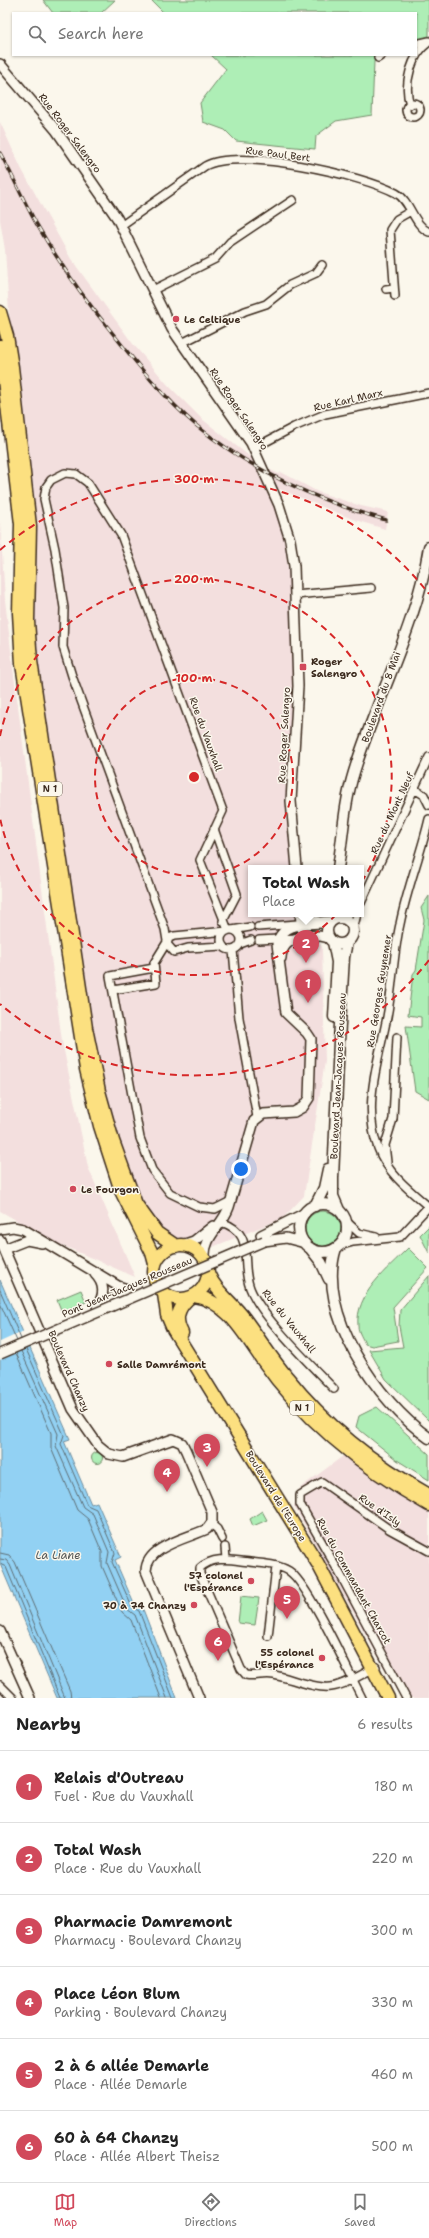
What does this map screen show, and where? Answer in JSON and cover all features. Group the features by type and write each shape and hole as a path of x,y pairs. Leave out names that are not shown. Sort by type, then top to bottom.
{"main road":[{"name":"N 1","path":"2,318 13,372 30,526 28,608 31,661 91,1051 110,1129 134,1200 149,1224 163,1238 179,1245"},
{"name":"N 1","path":"0,346 6,382 21,524 19,613 22,664 78,1031 94,1106 111,1162 124,1201 152,1253 155,1264"},
{"name":"Boulevard du 8 Mai","path":"338,865 344,819 352,778 418,596 429,547"},
{"name":"Boulevard du 8 Mai","path":"341,850 342,865"},
{"name":"Boulevard Jean-Jacques Rousseau","path":"315,1206 324,1188 328,1170 337,962 331,940 326,929 340,919 352,937 348,942 344,957 339,1040 333,1184 334,1199 339,1210"},
{"path":"331,940 340,944 348,942"},
{"path":"333,1290 331,1264 338,1247 346,1234 346,1221 339,1210 327,1205 315,1206 305,1213 300,1227 301,1236 324,1268 349,1339 368,1374 392,1405 429,1438"},
{"path":"179,1245 195,1249 204,1259 208,1273 204,1287 191,1298 174,1299 164,1294 154,1281 155,1264 164,1251 179,1245"},
{"path":"308,1246 323,1252 338,1247"},
{"name":"N 1","path":"208,1273 214,1285 242,1316 282,1371 320,1414 369,1457 429,1495"},
{"name":"Boulevard de l'Europe","path":"164,1294 169,1319 174,1329 314,1558 394,1698"},
{"name":"N 1","path":"191,1298 209,1300 228,1315 288,1393 341,1445 381,1476 429,1505"},
{"name":"Boulevard de l'Europe","path":"191,1298 181,1306 177,1315 182,1334 318,1556 375,1667 388,1698"}],"street":[{"path":"417,44 429,42"},
{"path":"417,56 429,42"},
{"path":"410,104 408,95 411,67 417,56"},
{"name":"Rue Roger Salengro","path":"0,64 68,146 122,225 170,326 254,448 270,482 289,533 294,558 298,686 291,801 297,865"},
{"name":"Rue Paul Bert","path":"122,225 202,168 215,162 227,159 250,160 316,169 352,177 396,193 422,228 429,232"},
{"path":"153,290 215,259 230,242 293,200"},
{"path":"386,289 394,292 390,230 397,219 411,212"},
{"path":"182,343 248,310 266,304 290,285 316,273 322,265"},
{"name":"Rue Karl Marx","path":"254,448 294,427 325,414 429,393"},
{"name":"Rue du Vauxhall","path":"167,942 165,929 72,676 64,647 64,608 54,542 44,499 46,487 54,477 65,473 76,474 88,483 119,531 222,811 200,860 223,921 229,931"},
{"path":"295,595 371,588"},
{"name":"Rue du Mont Neuf","path":"364,895 429,757"},
{"path":"414,789 424,795 429,805"},
{"name":"Rue Georges Guynemer","path":"429,819 400,925 388,1012 372,1097 371,1118 373,1132 379,1152 388,1166 402,1183 429,1207"},
{"path":"214,829 237,894 223,921"},
{"path":"300,917 304,932 309,937"},
{"path":"327,917 340,919"},
{"path":"258,927 340,919"},
{"path":"204,1259 207,1240 227,1213 250,1127 257,1117 266,1114 297,1111 306,1103 309,1096 311,1039 307,1033 286,1013 277,946 278,938 287,930 301,924"},
{"path":"113,990 156,983 154,962 167,942 174,936 229,931 250,927"},
{"path":"229,931 239,935 240,944"},
{"path":"223,946 221,939 229,931"},
{"path":"259,940 309,937 331,940"},
{"path":"281,969 284,945 290,940 299,938"},
{"path":"233,950 240,944 251,940"},
{"path":"167,942 169,949 174,952 188,948 223,946 233,950"},
{"path":"233,950 239,1018 257,1117"},
{"path":"154,968 110,976 140,1138 152,1170 170,1193 199,1207 215,1210 231,1201"},
{"path":"388,1166 385,1145 393,1119 397,1037"},
{"path":"338,1247 350,1242 403,1235 429,1207"},
{"path":"262,1238 305,1213"},
{"path":"346,1221 359,1233 389,1238"},
{"path":"179,1245 196,1239 220,1222"},
{"name":"Rue du Vauxhall","path":"220,1222 234,1226 241,1233 248,1280 256,1300 303,1357 334,1389"},
{"path":"0,1229 20,1228 91,1271 121,1287 137,1289"},
{"path":"262,1238 286,1238 308,1246"},
{"name":"Pont Jean-Jacques Rousseau","path":"0,1348 137,1289 262,1238"},
{"name":"Pont Jean-Jacques Rousseau","path":"0,1354 262,1238"},
{"path":"2,1245 27,1240 47,1244"},
{"name":"Boulevard Chanzy","path":"2,1245 73,1409 91,1436 104,1451 120,1457 128,1456 168,1439 173,1438 180,1442 212,1512 212,1524"},
{"path":"91,1271 100,1279 103,1288 102,1298 97,1306"},
{"name":"Rue d'Isly","path":"322,1482 386,1527 429,1551"},
{"name":"Rue du Commandant Charcot","path":"322,1482 301,1494 300,1504 342,1578 406,1698"},
{"path":"199,1698 151,1585 146,1569 150,1558 157,1551 205,1530 212,1524 217,1529 222,1539"},
{"path":"225,1547 226,1558"},
{"path":"362,1698 352,1678 300,1582 287,1570 226,1558 217,1559 204,1565 199,1572 241,1669 248,1675 274,1675 325,1687 335,1686 352,1678 375,1667"},
{"path":"268,1636 276,1567"},
{"path":"0,1631 30,1698"},
{"path":"0,1685 13,1698"}],"shaded area":[{"path":"0,122 21,168 71,259 133,344 168,385 202,419 262,466 279,474 281,472 318,492 361,506 388,512 385,529 355,520 277,488 291,590 294,658 293,865 248,865 248,917 301,917 322,947 325,1061 304,1196 283,1218 208,1249 164,1234 152,1219 139,1197 108,1106 91,1024 34,637 35,527 20,380 10,328 5,250 0,220"},
{"path":"0,521 5,600 14,676 62,1041 88,1167 135,1277 57,1243 0,1211"},
{"path":"343,1456 409,1500 429,1510 429,1698 401,1698 294,1506 300,1488"}],"green space":[{"path":"43,0 115,0 102,12 52,12"},
{"path":"151,0 429,0 429,36 417,39 417,12 163,12"},
{"path":"212,56 376,56 374,62 372,115 336,121 316,136 315,149 236,141 225,130 203,122 200,103 226,69"},
{"path":"429,896 429,1099 415,1091 406,1026 421,1027 421,1017 408,1015 413,974 416,970 424,920 421,908"},
{"path":"327,1211 336,1216 340,1222 340,1236 336,1242 327,1247 319,1247 310,1242 306,1236 305,1225 310,1216 316,1212"},
{"path":"429,1226 429,1253 420,1235"},
{"path":"408,1248 428,1268 393,1307 398,1341 372,1346 365,1344 358,1328 358,1314 362,1303 367,1293 382,1273"},
{"path":"429,1276 429,1421 386,1379 369,1350 403,1347 399,1326 400,1310"},
{"path":"81,1290 86,1302 62,1312 57,1300"},
{"path":"377,1407 429,1454 429,1480 397,1460 356,1427 359,1416"},
{"path":"97,1452 101,1454 103,1458 101,1462 97,1464 93,1462 91,1458 93,1454"},
{"path":"262,1511 267,1520 253,1526 250,1519"},
{"path":"241,1596 259,1598 255,1625 238,1623"}],"water":[{"name":"La Liane","path":"0,1280 70,1439 64,1441 91,1504 97,1502 121,1557 115,1560 135,1606 141,1604 177,1698 57,1698 0,1564"}],"pier":[{"path":"24,1331 31,1347 0,1360 0,1342"}],"railway":[{"path":"0,153 36,223 71,278 141,368 185,415 197,426 240,457 287,483 336,504 386,520"}],"place":[{"name":"Le Celtique","path":"176,319"},
{"name":"Roger Salengro","path":"303,667"},
{"name":"Total Wash","path":"306,963"},
{"name":"Relais d'Outreau","path":"308,1003"},
{"name":"Le Fourgon","path":"73,1189"},
{"name":"Salle Damrémont","path":"109,1364"},
{"name":"Pharmacie Damremont","path":"207,1467"},
{"name":"Place Léon Blum","path":"167,1492"},
{"name":"57 colonel l'Espérance","path":"251,1581"},
{"name":"70 à 74 Chanzy","path":"194,1605"},
{"name":"2 à 6 allée Demarle","path":"287,1619"},
{"name":"55 colonel l'Espérance","path":"322,1658"},
{"name":"60 à 64 Chanzy","path":"218,1661"}]}
